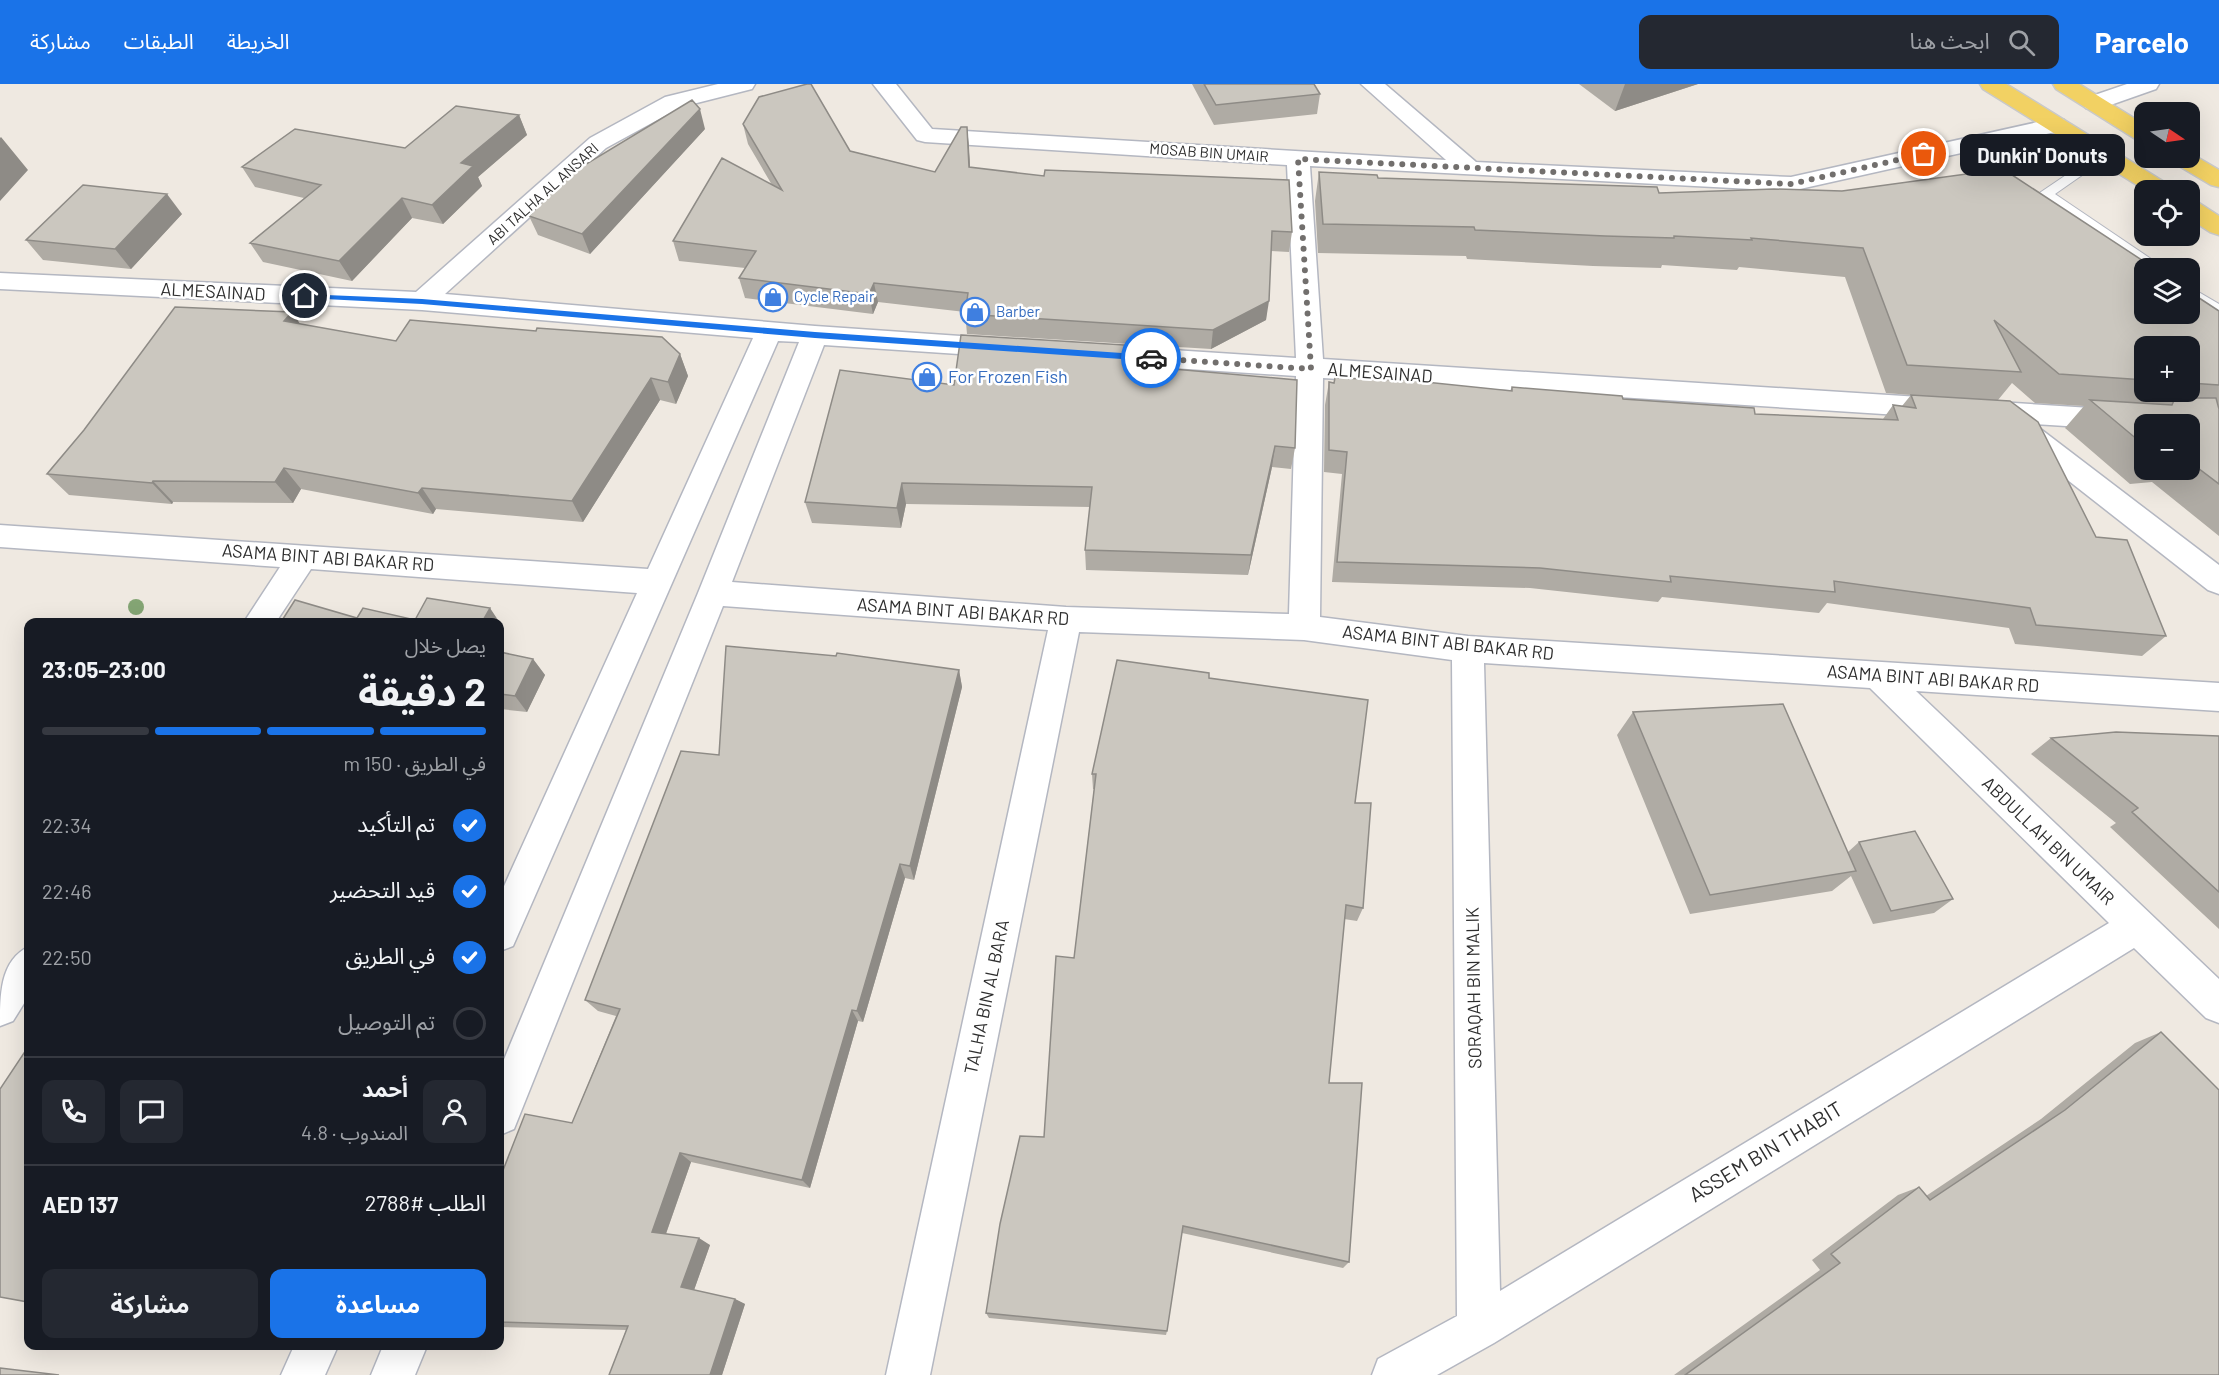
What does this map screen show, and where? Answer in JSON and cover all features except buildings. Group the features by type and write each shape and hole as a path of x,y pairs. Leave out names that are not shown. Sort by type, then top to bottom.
{"main road":[{"path":"1991,84 2146,180"},
{"path":"2064,84 2134,128"},
{"path":"2199,168 2219,180"},
{"path":"2200,214 2219,226"}],"street":[{"name":"ABI TALHA AL ANSARI","path":"422,302 598,143 673,102 744,84"},
{"name":"MOSAB BIN UMAIR","path":"884,84 925,135 1470,169 1791,184 2056,125"},
{"path":"1372,84 1470,169"},
{"path":"2094,103 2148,84"},
{"path":"1298,159 1311,369 1304,627"},
{"name":"ALMESAINAD","path":"0,281 422,302 815,335 1027,350"},
{"path":"504,925 770,330"},
{"path":"504,1105 713,593 815,335"},
{"name":"ALMESAINAD","path":"1098,354 2134,421"},
{"path":"2000,412 2219,582"},
{"name":"ASAMA BINT ABI BAKAR RD","path":"0,536 656,582"},
{"path":"263,618 304,556"},
{"name":"ASAMA BINT ABI BAKAR RD","path":"713,593 1066,619 1304,627 1468,649 2219,697"},
{"name":"TALHA BIN AL BARA","path":"908,1375 1066,619"},
{"name":"SORAQAH BIN MALIK","path":"1468,649 1479,1328"},
{"name":"ABDULLAH BIN UMAIR","path":"1878,675 2219,1005"},
{"name":"ASSEM BIN THABIT","path":"1394,1375 1479,1328 2137,927"},
{"path":"0,1008 24,971"},
{"path":"303,1375 314,1350"},
{"path":"393,1375 403,1350"}],"lane":[{"path":"2103,154 2044,194 2140,258"},
{"path":"2200,299 2219,311"}],"way so far":[{"path":"1151,358 1311,369 1298,159 1791,184 1924,154"}],"place":[{"name":"Dunkin' Donuts","path":"1924,154"},
{"name":"Cycle Repair","path":"773,297"},
{"name":"Barber","path":"975,312"},
{"name":"For Frozen Fish","path":"927,377"}],"route":[{"path":"305,296 422,302 815,335 1151,358"}]}
